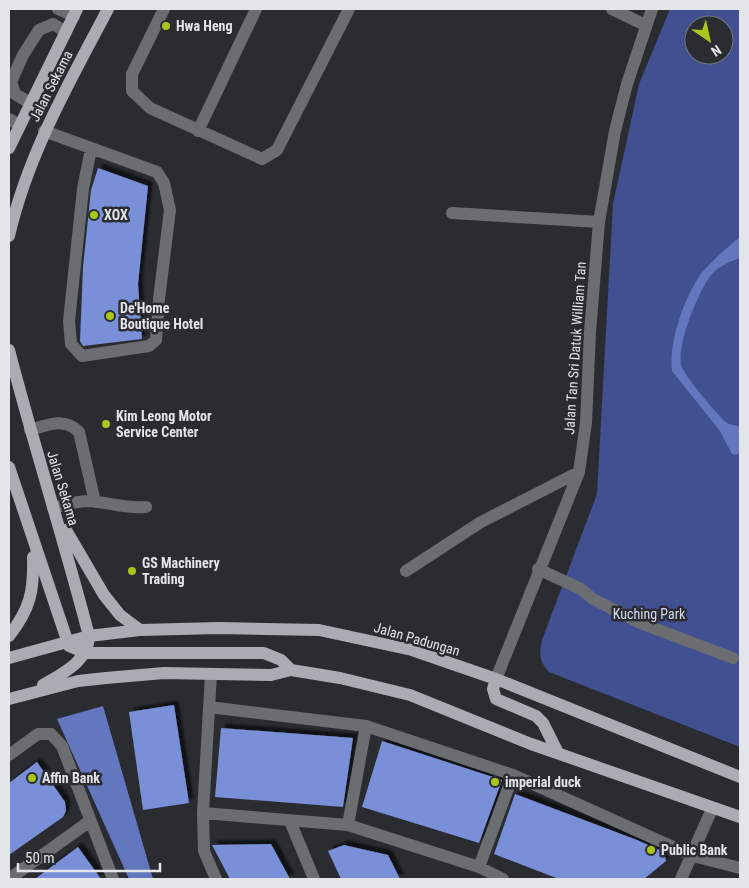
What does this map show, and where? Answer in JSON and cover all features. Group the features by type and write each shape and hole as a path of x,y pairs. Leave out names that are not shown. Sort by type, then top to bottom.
{"main road":[{"name":"Jalan Sekama","path":"9,236 17,202 44,131 108,9"},
{"name":"Jalan Sekama","path":"9,148 14,122 30,103 75,13"},
{"name":"Jalan Sekama","path":"9,350 89,636"},
{"path":"9,467 66,642 77,651 86,653 264,653 280,660 291,670"},
{"path":"55,511 104,594 120,615 140,630"},
{"path":"9,636 23,616 31,599 34,581 33,542"},
{"name":"Jalan Padungan","path":"9,658 89,636 140,630 219,628 319,630 412,650 496,679 740,777"},
{"path":"32,691 66,671 86,653 89,636"},
{"path":"9,699 32,691 78,681 164,673 271,675 291,670 340,678 410,695 558,753 740,817"},
{"path":"496,679 493,689 496,699 536,716 543,723 558,753"}],"street":[{"path":"58,9 75,13"},
{"path":"164,9 132,74 132,91 150,108 262,159 276,150 349,9"},
{"path":"198,131 256,9"},
{"path":"612,9 645,25"},
{"name":"Jalan Tan Sri Datuk William Tan","path":"496,679 538,569 579,472 586,423 590,332 599,222 615,131 626,84 652,9"},
{"path":"30,103 15,94 12,82 23,55 39,30 54,24 66,32"},
{"path":"44,131 157,172 164,183 170,210 156,340 149,346 82,356 71,344 69,321 83,188 92,149"},
{"path":"452,214 599,222"},
{"path":"30,430 60,422 72,425 79,432 95,502"},
{"path":"406,571 481,522 579,472"},
{"path":"55,511 86,501 129,509 146,507"},
{"path":"538,569 581,589 593,600 640,623 733,658"},
{"path":"211,674 203,813 204,851 216,879"},
{"path":"209,707 366,726 513,775 693,856 740,868"},
{"path":"348,825 366,726"},
{"path":"9,755 38,734 51,734 62,746 113,879"},
{"path":"479,867 513,775"},
{"path":"681,879 693,856 712,808"},
{"path":"203,813 348,825 479,867 503,879"},
{"path":"10,879 90,821"},
{"path":"290,821 314,879"}],"green space":[{"name":"Kuching Park","path":"670,9 740,9 740,747 549,672 543,664 541,657 542,640 597,494 613,204 639,84"}],"shaded area":[{"path":"740,237 740,258 714,272 700,293 685,332 681,356 683,370 709,404 727,423 740,427 740,452 737,455 732,454 720,431 672,371 671,359 680,317 691,290 705,269"},
{"path":"103,706 153,879 129,879 57,719"}],"building":[{"path":"98,168 148,186 138,284 142,339 83,346 80,341 83,267 91,190"},
{"path":"174,705 189,803 143,810 129,712"},
{"path":"221,728 353,738 343,807 215,797"},
{"path":"382,741 502,780 479,843 362,807"},
{"path":"37,762 65,802 66,811 63,817 9,855 9,783"},
{"path":"515,794 637,840 664,852 666,861 644,879 559,879 494,854"},
{"path":"271,844 290,879 230,879 212,845"},
{"path":"344,845 388,855 400,879 341,879 328,851"},
{"path":"78,847 101,879 35,879"}],"place":[{"name":"Hwa Heng","path":"166,26"},
{"name":"XOX","path":"94,215"},
{"name":"De'Home Boutique Hotel","path":"110,316"},
{"name":"Kim Leong Motor Service Center","path":"106,424"},
{"name":"GS Machinery Trading","path":"132,571"},
{"name":"Affin Bank","path":"32,778"},
{"name":"imperial duck","path":"495,782"},
{"name":"Public Bank","path":"651,850"}]}
